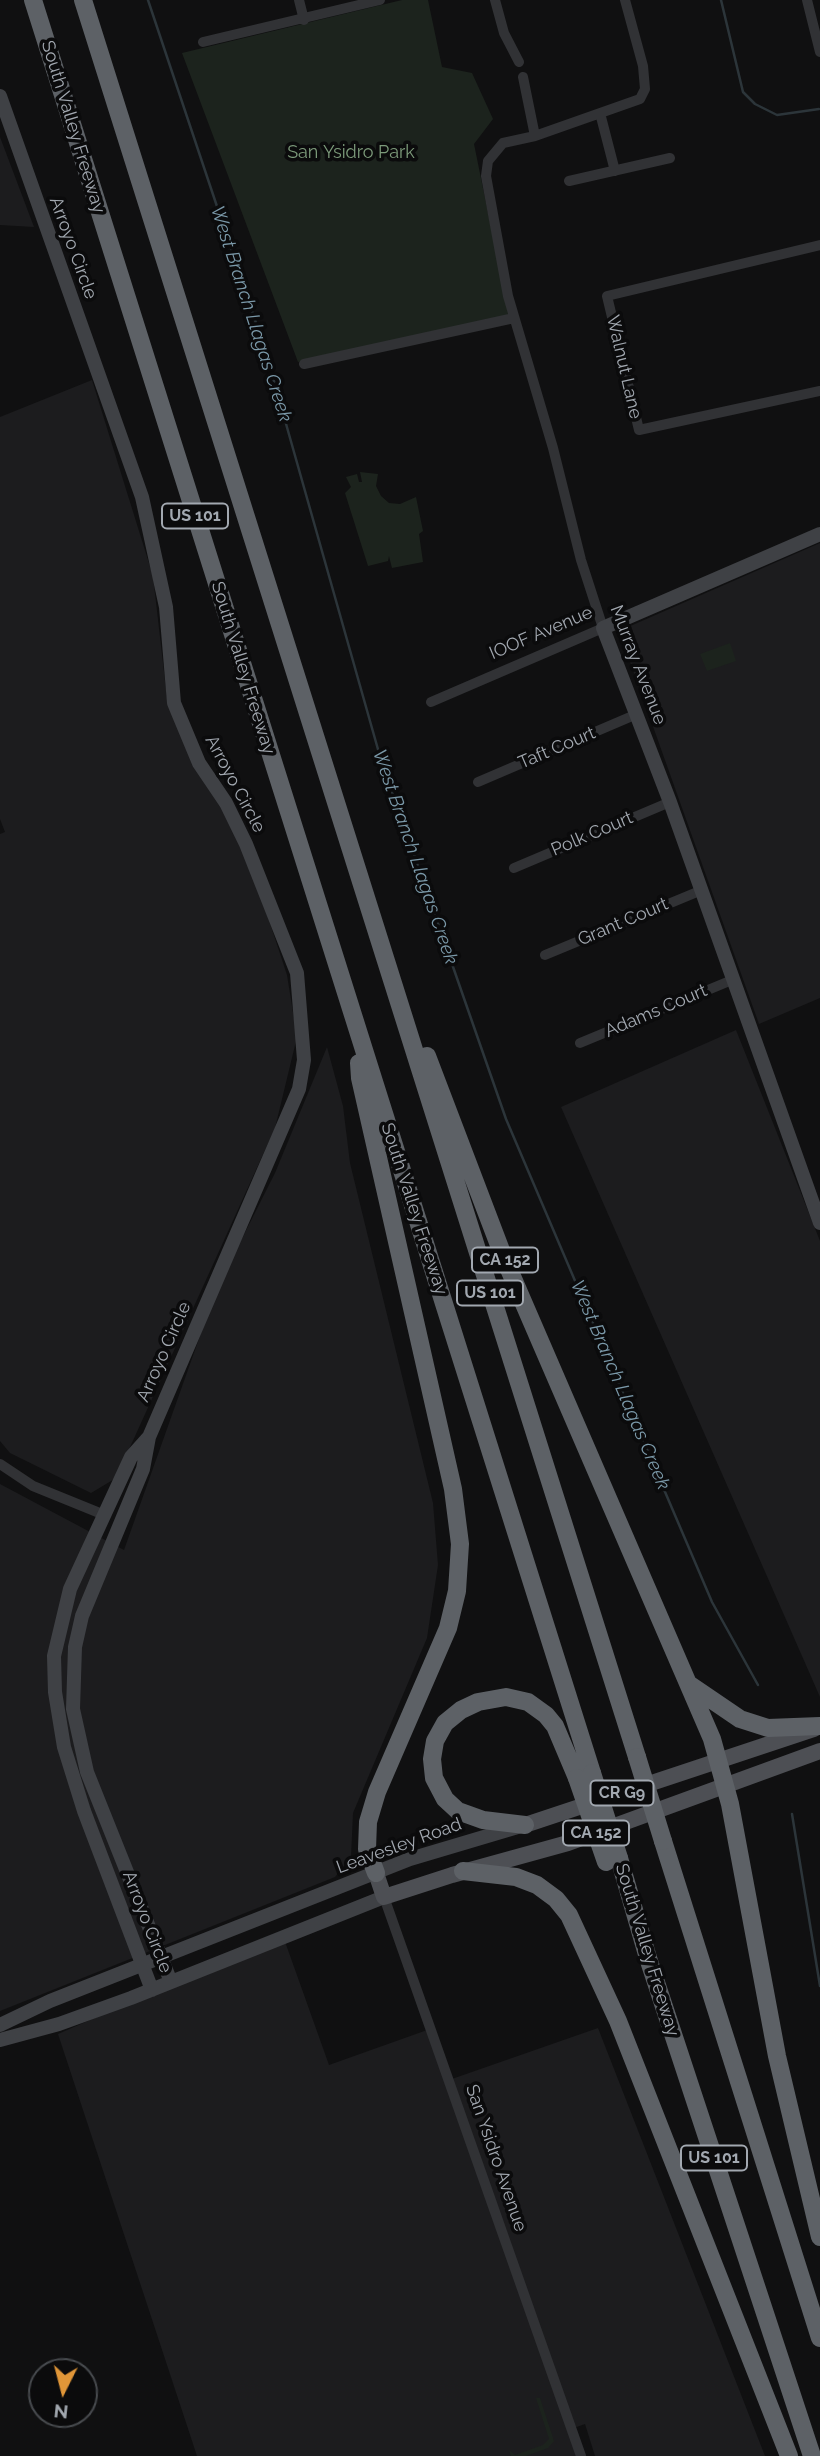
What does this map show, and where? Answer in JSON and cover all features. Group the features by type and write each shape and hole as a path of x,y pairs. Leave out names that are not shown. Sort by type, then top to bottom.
{"highway":[{"name":"South Valley Freeway","path":"33,0 358,1031 584,1776 648,1958 812,2456"},
{"name":"US 101","path":"83,0 820,2338"},
{"name":"CA 152","path":"344,829 494,1232 688,1683 709,1700 743,1720 768,1728 820,1727"},
{"path":"358,1031 360,1078 453,1489 460,1544 457,1591 448,1628 377,1792 368,1822 367,1849 376,1873"},
{"path":"688,1683 719,1760 726,1787 778,2056 820,2236"},
{"path":"525,1825 483,1820 458,1811 445,1799 435,1778 432,1759 435,1741 445,1723 478,1702 506,1697 528,1702 547,1715 584,1776"},
{"path":"463,1871 516,1877 537,1885 556,1899 569,1915 618,2021 789,2456"}],"main road":[{"name":"Leavesley Road","path":"525,1825 820,1727"},
{"name":"CA 152","path":"384,1898 463,1871 568,1843 820,1751"},
{"name":"San Ysidro Avenue","path":"376,1873 384,1898"}],"street":[{"path":"299,0 304,20"},
{"path":"203,42 380,0"},
{"path":"495,0 504,33 519,62"},
{"path":"523,77 535,136 640,99 645,89 642,66 625,0"},
{"path":"807,0 820,52"},
{"name":"Arroyo Circle","path":"0,96 142,497 166,607 174,703 199,763 226,803 246,844 297,973 304,1060 299,1089 149,1437 143,1469 82,1616 71,1688 87,1772 171,1982"},
{"path":"600,113 615,172"},
{"name":"Murray Avenue","path":"535,136 503,143 488,161 486,176 514,318 553,448 581,560 603,628 670,802 820,1223"},
{"path":"569,181 670,158"},
{"name":"Walnut Lane","path":"820,245 607,296 639,430 820,391"},
{"path":"304,364 514,318"},
{"name":"IOOF Avenue","path":"431,702 820,534"},
{"name":"Taft Court","path":"478,782 637,714"},
{"name":"Polk Court","path":"514,868 670,802"},
{"name":"Grant Court","path":"545,955 702,890"},
{"name":"Adams Court","path":"580,1043 732,979"},
{"name":"Arroyo Circle","path":"149,1437 131,1457 102,1514 70,1589 54,1656 55,1692 64,1746 85,1811 152,1990"},
{"path":"0,1464 33,1486 102,1514"},
{"name":"Leavesley Road","path":"0,2025 50,2001 430,1851 525,1825"},
{"path":"0,2040 60,2024 152,1990 384,1898"},
{"name":"San Ysidro Avenue","path":"384,1898 581,2456"}],"shaded area":[{"path":"0,137 34,227 0,225"},
{"path":"92,380 153,576 168,707 239,829 287,975 297,1037 275,1128 116,1478 91,1493 10,1453 0,1441 0,834 5,832 0,819 0,417"},
{"path":"820,543 820,998 759,1024 619,631"},
{"path":"736,1030 820,1241 820,1697 561,1107"},
{"path":"327,1047 343,1106 350,1163 433,1503 438,1565 427,1638 353,1813 351,1857 335,1877 0,2011 0,1484 124,1550 217,1288 275,1173"},
{"path":"283,1936 329,2065 430,2029 449,2080 598,2028 765,2456 595,2456 585,2424 571,2429 581,2456 197,2456 58,2034"}],"green space":[{"name":"San Ysidro Park","path":"402,0 428,0 442,67 472,73 493,119 474,144 509,316 298,362 182,53"},
{"path":"360,472 378,474 376,486 381,496 389,503 400,504 416,497 423,531 419,534 423,562 392,568 389,556 388,561 368,566 345,493 351,487 346,477 357,474 359,482 362,482"},
{"path":"730,643 736,661 707,671 700,654"},
{"path":"536,2398 540,2398 554,2441 548,2448 526,2456 511,2456 509,2450 515,2455 543,2445 549,2439"}],"waterway":[{"name":"West Branch Llagas Creek","path":"148,0 266,353 381,760 506,1119 712,1602 758,1685"},
{"path":"721,0 743,92 755,104 777,115 819,109"},
{"name":"West Branch Llagas Creek","path":"792,1814 820,1986"}]}
